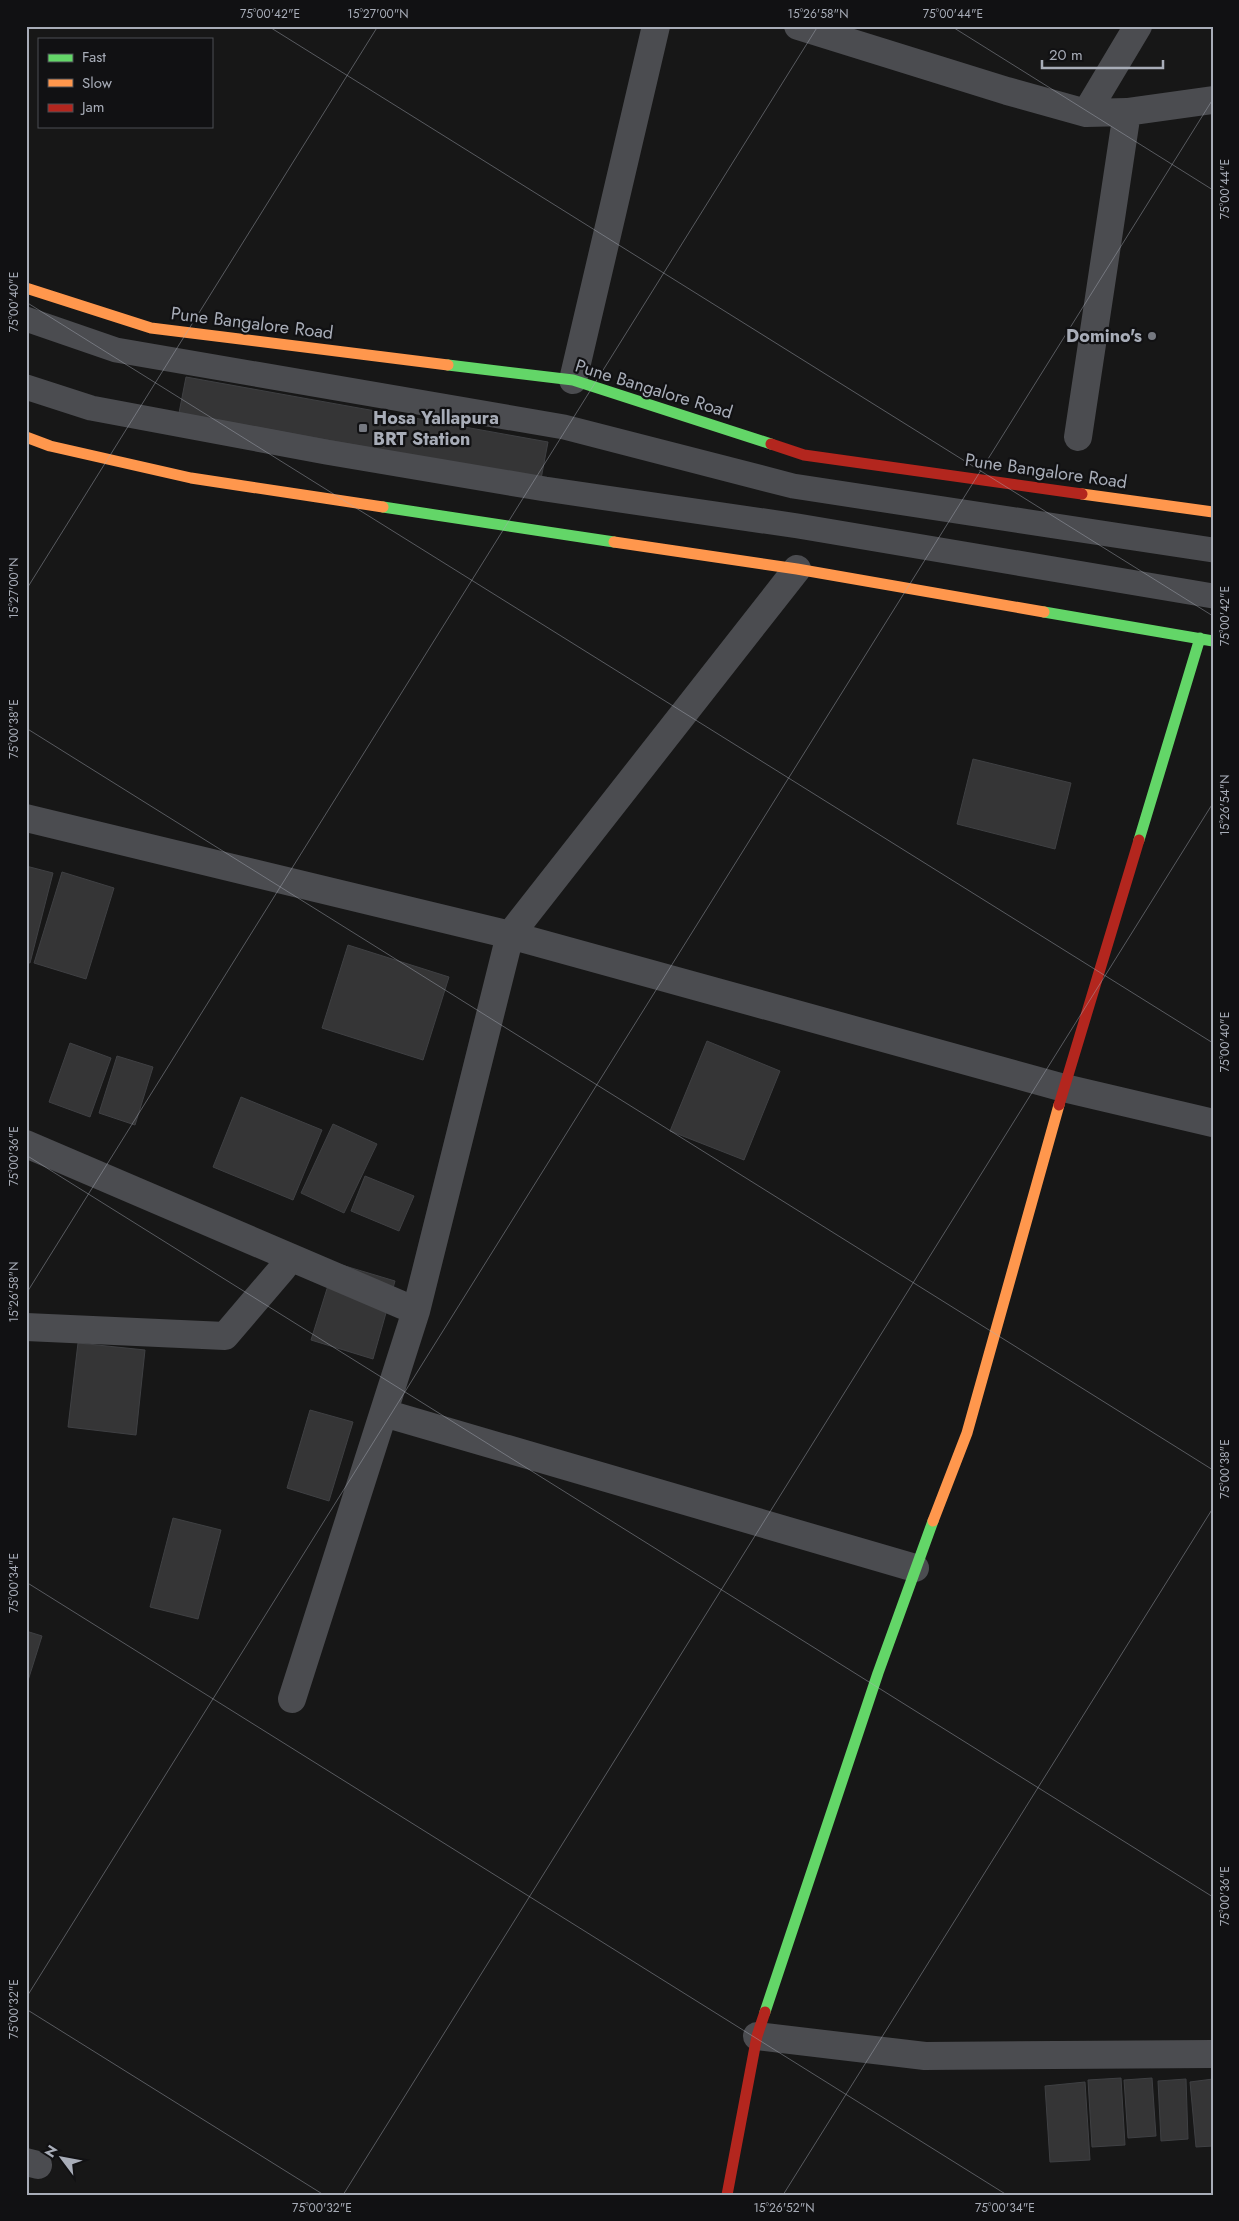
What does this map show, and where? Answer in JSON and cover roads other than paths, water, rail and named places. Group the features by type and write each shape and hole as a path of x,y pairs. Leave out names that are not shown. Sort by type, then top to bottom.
{"main road":[{"name":"Pune Bangalore Road","path":"26,288 151,328 573,380 804,455 1213,512"},
{"path":"26,437 50,446 191,478 796,569 1213,641"},
{"path":"727,2195 757,2036 875,1682 915,1568 967,1433 1064,1088 1200,638"}],"street":[{"path":"573,380 656,26"},
{"path":"798,26 1007,91 1086,113 1127,112 1213,100"},
{"path":"1086,113 1138,26"},
{"path":"1078,438 1127,112"},
{"path":"292,1699 416,1310 510,935 796,569"},
{"path":"26,818 510,935 1064,1088 1213,1123"},
{"path":"26,1144 416,1310"},
{"path":"26,1327 225,1336 283,1268"},
{"path":"384,1413 915,1568"},
{"path":"757,2036 925,2056 1213,2054"}],"lane":[{"path":"26,319 116,350 564,427 793,486 1213,550"},
{"path":"26,386 91,408 326,452 545,489 807,528 1213,596"}],"place":[{"name":"Domino's","path":"1152,336"},
{"name":"Hosa Yallapura BRT Station","path":"363,428"}]}
